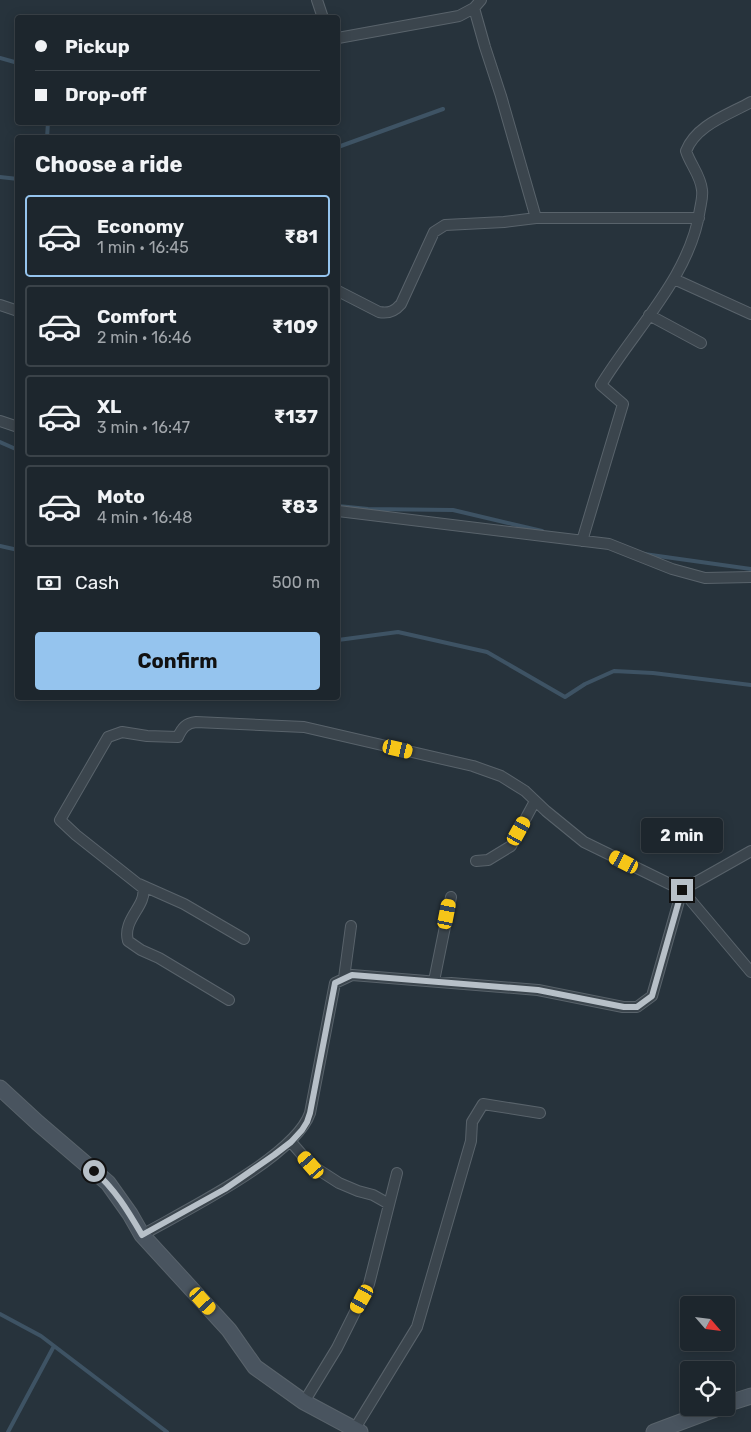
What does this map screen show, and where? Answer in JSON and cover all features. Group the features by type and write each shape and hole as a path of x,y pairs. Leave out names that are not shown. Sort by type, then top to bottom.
{"main road":[{"path":"0,1088 108,1183 142,1235 229,1330 255,1367 304,1402 357,1431"},
{"path":"735,1401 751,1396"},
{"path":"654,1432 697,1416"}],"street":[{"path":"317,0 322,15"},
{"path":"340,38 459,16 477,4 485,47 536,218"},
{"path":"582,541 623,404 601,384 674,279 689,250 699,218 702,191 699,178 686,151 690,141 698,132 751,102"},
{"path":"340,292 379,312 395,310 401,304 434,232 445,225 504,222 536,218 699,218"},
{"path":"674,279 751,314"},
{"path":"0,305 15,310"},
{"path":"649,315 701,343"},
{"path":"0,421 15,426"},
{"path":"340,512 609,544 672,569 705,578 751,577"},
{"path":"229,1000 159,958 140,950 128,941 127,929 144,896 143,888 60,820 108,737 122,732 178,738 181,729 189,723 196,722 304,727 473,766 501,776 525,791 584,842 682,890 751,972"},
{"path":"476,861 488,860 511,846 535,801"},
{"path":"142,1235 225,1189 291,1142 307,1122 335,983 352,975 434,981 538,990 624,1007 637,1007 652,996 682,890 751,851"},
{"path":"139,884 184,904 244,939"},
{"path":"434,981 451,897"},
{"path":"344,978 351,926"},
{"path":"357,1431 417,1327 471,1141 472,1122 483,1104 540,1113"},
{"path":"291,1142 311,1165 339,1183 373,1195 389,1204"},
{"path":"304,1402 337,1348 369,1284 397,1173"}],"waterway":[{"path":"0,58 15,62"},
{"path":"340,146 443,109"},
{"path":"47,135 48,125"},
{"path":"0,177 15,179"},
{"path":"0,442 15,449"},
{"path":"340,506 368,509 453,510 542,531"},
{"path":"0,546 15,549"},
{"path":"644,554 751,569"},
{"path":"340,640 398,632 487,652 565,697 585,684 614,671 653,673 751,685"},
{"path":"0,1314 41,1336 167,1432"},
{"path":"8,1432 54,1346"}],"route":[{"path":"94,1171 108,1183 142,1235 225,1189 274,1155 291,1142 307,1122 314,1097 335,983 352,975 538,990 624,1007 637,1007 652,996 682,890"}]}
